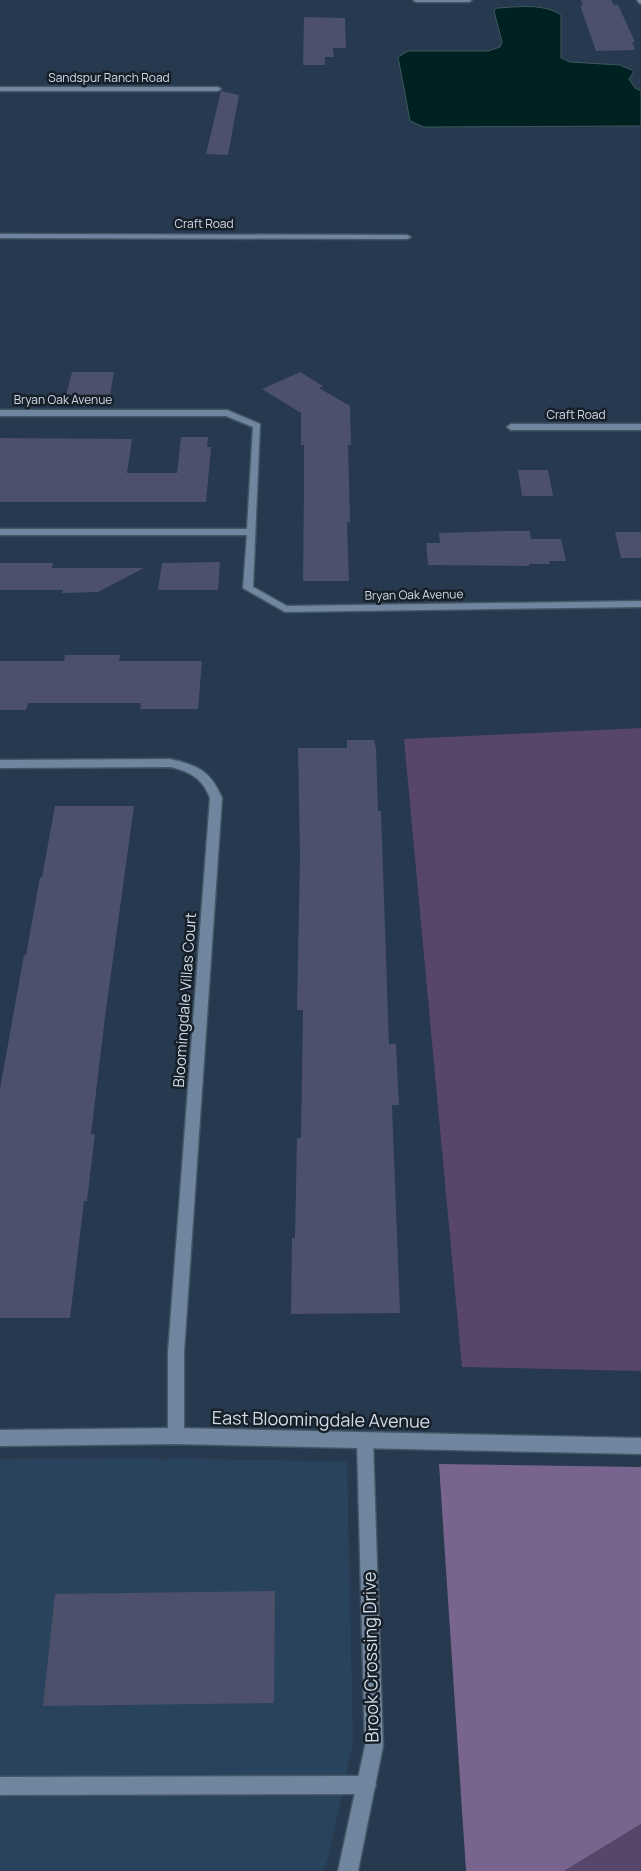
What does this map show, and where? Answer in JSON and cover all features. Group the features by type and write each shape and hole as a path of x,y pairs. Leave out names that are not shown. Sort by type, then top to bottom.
{"street":[{"path":"416,0 469,0"},
{"name":"Sandspur Ranch Road","path":"0,89 218,89"},
{"name":"Craft Road","path":"0,236 407,238"},
{"name":"Bryan Oak Avenue","path":"0,413 227,413 257,426 248,588 285,610 641,604"},
{"name":"Craft Road","path":"512,427 641,427"},
{"path":"0,532 252,532"},
{"name":"Bloomingdale Villas Court","path":"0,764 170,763 187,766 201,774 212,785 216,798 176,1352 176,1436"},
{"name":"East Bloomingdale Avenue","path":"0,1438 176,1436 641,1446"},
{"name":"Brook Crossing Drive","path":"348,1871 374,1746 365,1441"}],"lane":[{"path":"0,1786 366,1785"}],"shaded area":[{"path":"539,7 554,11 561,15 561,58 570,62 620,65 634,71 629,79 635,88 641,91 641,126 424,127 410,121 398,57 408,51 488,51 500,47 502,42 494,11 497,8"},
{"path":"641,728 641,1371 462,1367 404,739"},
{"path":"158,1458 158,1460 175,1458 347,1462 353,1742 328,1859 323,1871 0,1871 0,1459"},
{"path":"439,1464 641,1467 641,1824 564,1871 466,1871"},
{"path":"641,1824 641,1871 564,1871"}],"building":[{"path":"581,0 611,0 614,5 618,5 635,42 632,42 635,50 596,51 581,8 581,5 583,5"},
{"path":"304,17 345,18 346,48 333,48 334,57 325,57 325,65 303,65"},
{"path":"221,91 239,95 228,155 206,154"},
{"path":"72,372 114,372 110,395 66,395"},
{"path":"300,372 323,386 319,388 350,406 351,445 348,445 350,522 347,522 349,581 303,581 304,445 301,445 301,413 262,389"},
{"path":"181,437 208,437 207,447 211,447 206,502 0,502 0,438 132,439 127,473 177,473"},
{"path":"518,470 548,470 553,496 522,496"},
{"path":"530,531 531,539 561,539 566,561 549,561 550,564 529,564 529,566 428,565 426,543 440,543 439,533"},
{"path":"615,532 641,532 641,558 621,558"},
{"path":"220,562 218,590 158,590 162,563"},
{"path":"0,563 53,563 52,568 144,568 98,592 62,593 63,590 0,590"},
{"path":"65,655 120,655 119,661 202,661 198,709 140,709 141,703 28,703 26,710 0,710 0,661 64,661"},
{"path":"347,740 374,740 376,748 378,811 381,811 389,1044 396,1044 399,1105 392,1105 400,1313 291,1314 292,1238 295,1238 297,1138 301,1138 303,1010 297,1010 300,856 298,748 347,748"},
{"path":"55,806 134,806 105,1017 91,1134 95,1134 87,1201 84,1201 70,1318 0,1318 0,1089 24,955 26,955"},
{"path":"275,1591 274,1703 43,1706 55,1594"}]}
